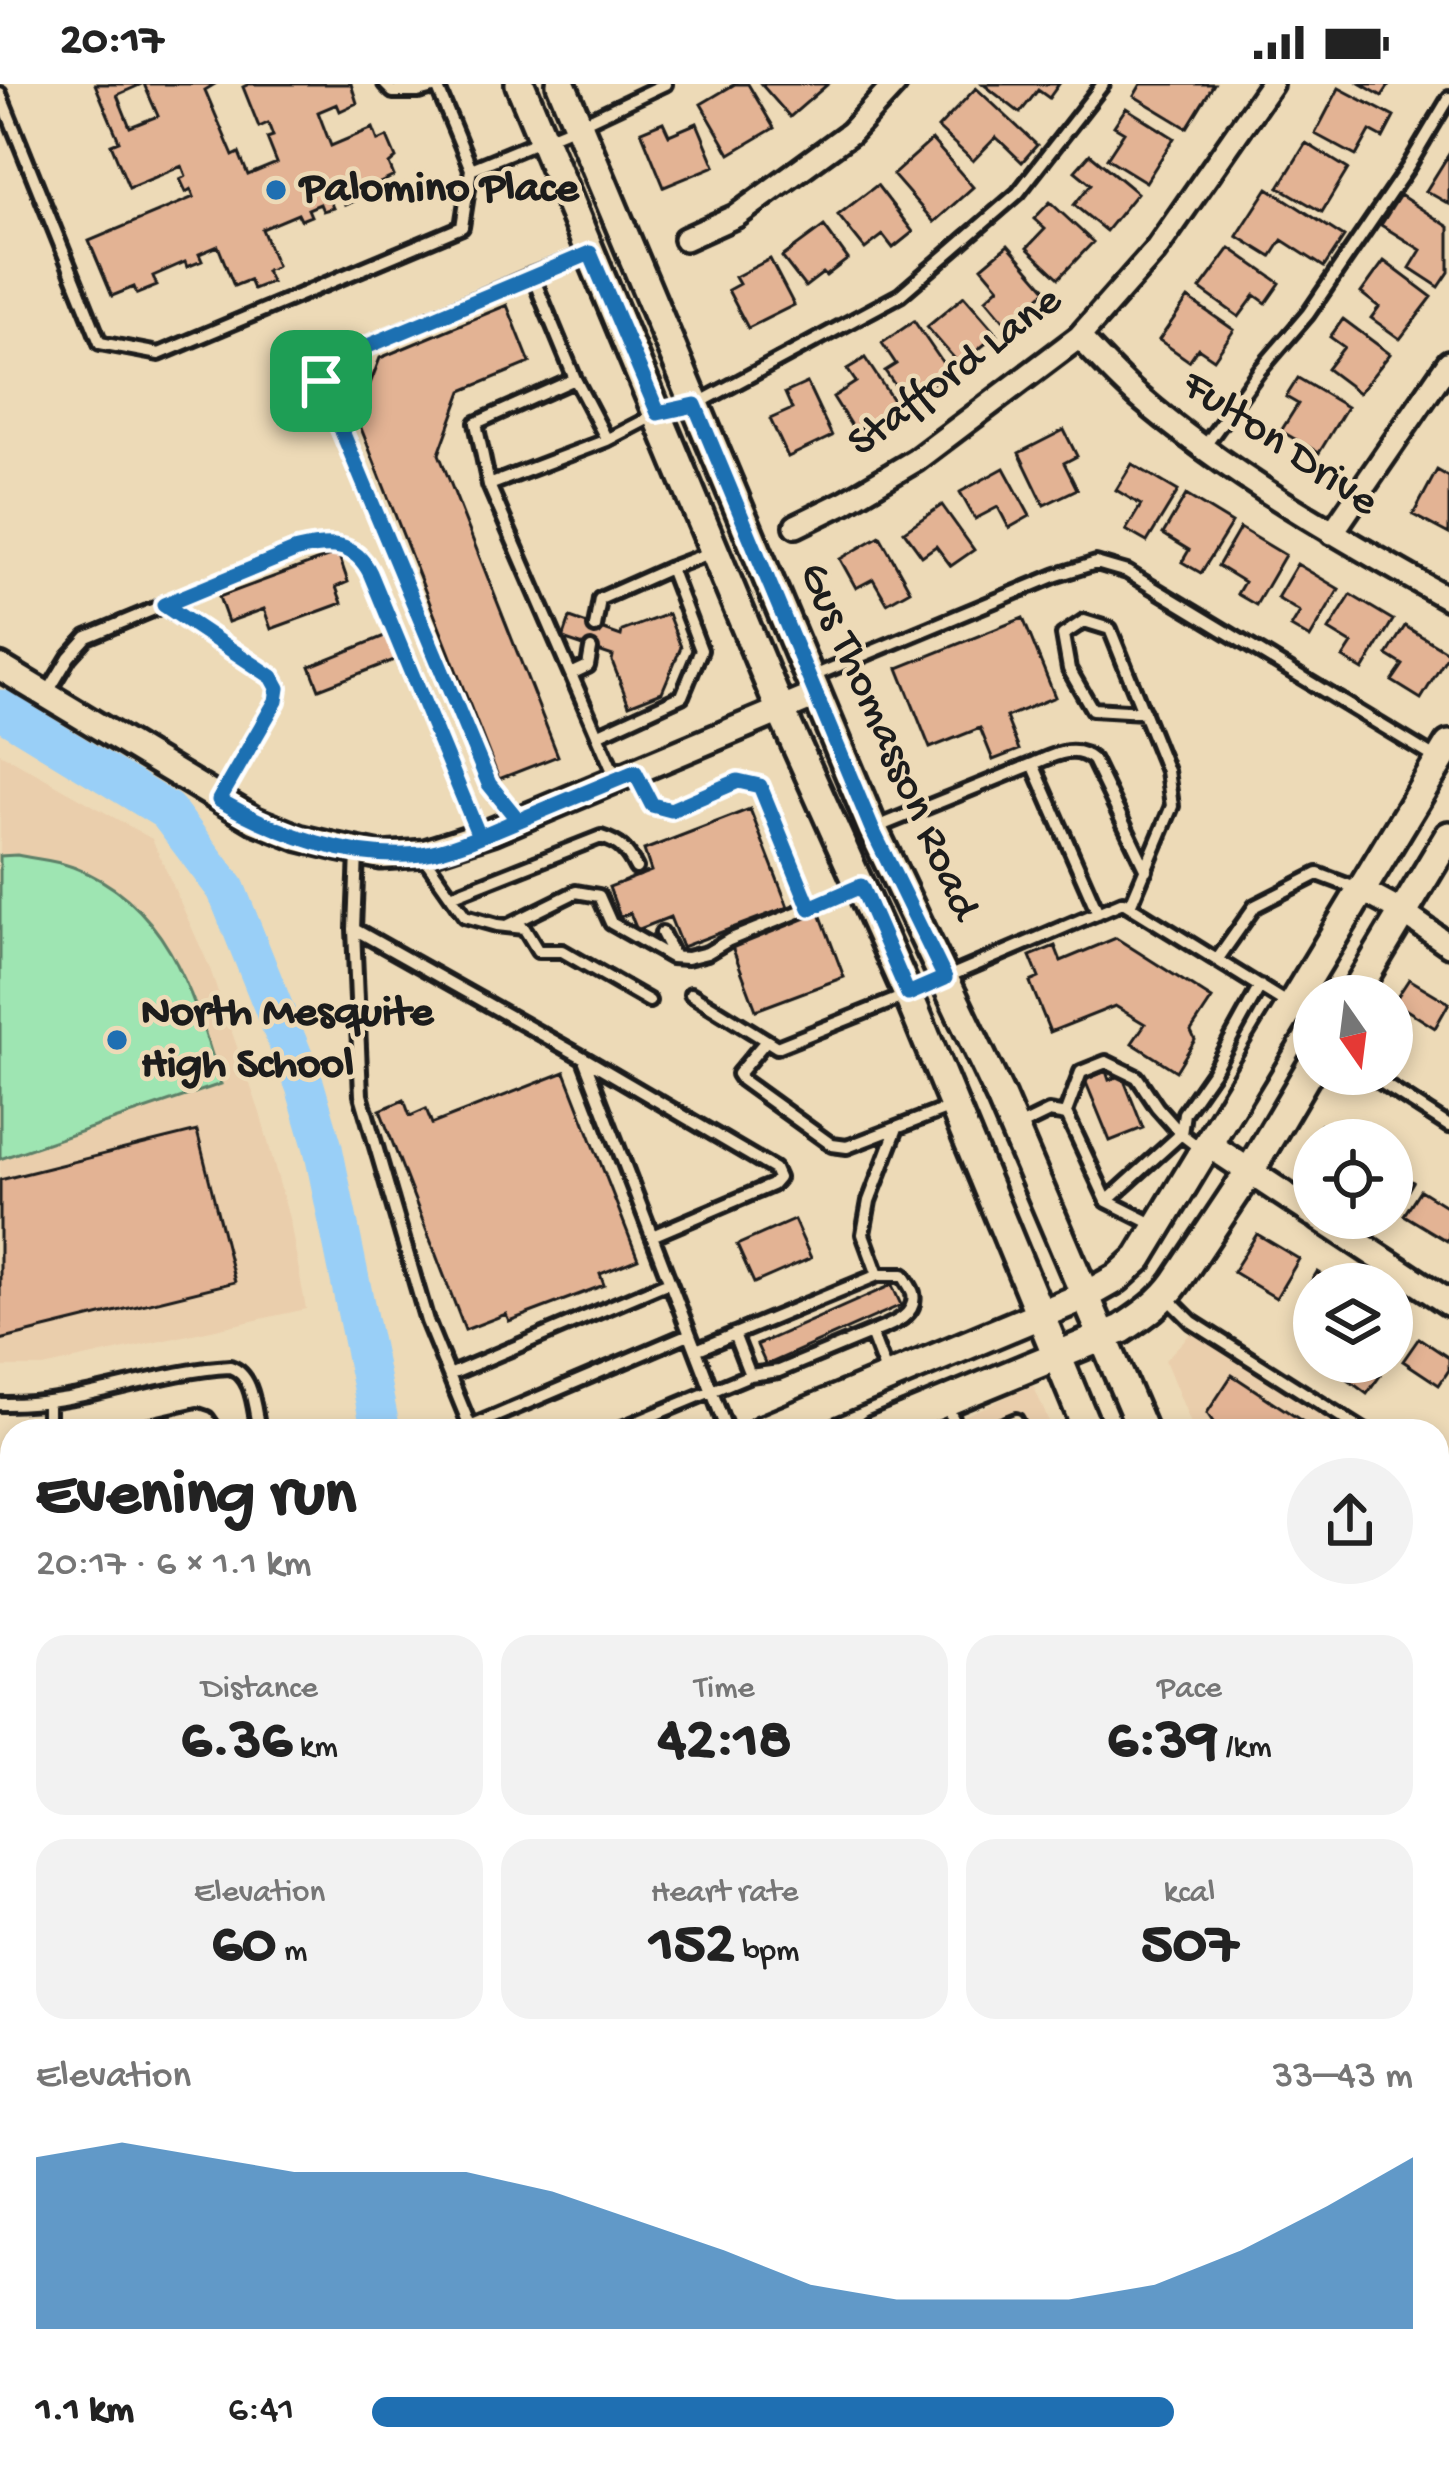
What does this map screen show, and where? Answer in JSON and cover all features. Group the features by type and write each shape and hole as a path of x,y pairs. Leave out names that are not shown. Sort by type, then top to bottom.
{"main road":[{"name":"Gus Thomasson Road","path":"520,84 781,711 908,994 1083,1419"},
{"name":"Gus Thomasson Road","path":"561,84 872,829 1015,1129 1138,1419"},
{"path":"658,413 695,405"},
{"path":"790,1419 1087,1295 1118,1278 1139,1258 1198,1143 1240,1091 1444,753"},
{"path":"1365,975 1449,836"},
{"path":"908,994 945,978"},
{"path":"903,1419 1122,1329 1166,1296 1250,1172 1295,1095"}],"street":[{"path":"685,239 736,216 850,133 895,84"},
{"name":"Stafford Lane","path":"796,526 916,460 1078,337 1155,251 1270,84"},
{"name":"Fulton Drive","path":"1078,337 1138,396 1204,447 1332,533 1449,599"},
{"path":"1332,533 1449,362"},
{"path":"0,667 254,820 299,838 381,856 421,854 479,836 781,711 813,687"},
{"path":"1361,890 1449,945"},
{"path":"1198,1143 1293,1200"},
{"path":"1352,1239 1449,1304"}],"lane":[{"path":"0,94 100,343 159,354 462,227 471,169 436,86 393,92 385,84"},
{"path":"471,169 665,84"},
{"path":"695,405 900,295 1018,193 1102,84"},
{"path":"1204,447 1308,314 1449,98"},
{"path":"518,820 489,784 321,381 332,361 590,253"},
{"path":"532,275 575,379 607,440"},
{"path":"575,379 476,423 489,485 597,735 652,805 671,810 738,781 760,786 810,908"},
{"path":"489,485 607,440 658,413"},
{"path":"46,695 87,637 297,550 341,545 356,552 370,573 479,836"},
{"path":"595,627 600,599 716,550"},
{"path":"813,687 1057,574 1096,563 1127,572 1444,753"},
{"path":"597,735 682,696 701,650 670,568"},
{"path":"164,605 272,677 278,688 276,701 219,800"},
{"path":"1130,906 1172,806 1167,771 1144,712 1110,629 1084,621 1063,635 1069,669 1092,709 1144,712"},
{"path":"571,674 588,666 591,649"},
{"path":"872,829 1064,751 1086,754 1094,760 1146,870"},
{"path":"1033,764 1098,913"},
{"path":"451,896 601,837 618,842 636,868"},
{"path":"357,850 354,929 361,1095 427,1321 467,1419"},
{"path":"421,854 465,916 524,928 538,951 562,951 649,1001"},
{"path":"1217,960 1255,906 1318,874 1361,890"},
{"path":"508,926 576,892 599,896 610,923 674,957 687,958 861,886"},
{"path":"945,978 1123,902 1291,1006"},
{"path":"354,929 774,1169 778,1178 772,1185 652,1236"},
{"path":"662,933 674,957"},
{"path":"1198,1143 1184,1113 1260,986"},
{"path":"691,994 777,1048 908,994"},
{"path":"765,1042 738,1074 832,1144 847,1147 954,1106"},
{"path":"584,1058 723,1419"},
{"path":"1158,1226 1107,1201 1064,1114 1082,1072 1106,1062 1137,1077 1157,1107 1198,1143"},
{"path":"1212,1073 1240,1091"},
{"path":"1401,1095 1449,1126"},
{"path":"1015,1129 1048,1112 1064,1114"},
{"path":"875,1293 863,1234 869,1201 897,1128"},
{"path":"1107,1201 1198,1143"},
{"path":"643,1419 750,1375 779,1371 794,1359 885,1320 900,1320 911,1309 913,1294 903,1275 873,1277 696,1350"},
{"path":"449,1375 669,1282"},
{"path":"846,1288 851,1303"},
{"path":"1166,1296 1192,1322 1345,1419"},
{"path":"823,1298 829,1313"},
{"path":"801,1307 807,1323"},
{"path":"777,1317 784,1333"},
{"path":"865,1331 888,1378"},
{"path":"494,1419 689,1334"},
{"path":"734,1334 750,1375"},
{"path":"0,1404 36,1405 230,1367 246,1376 257,1419"},
{"path":"48,1402 48,1419"},
{"path":"945,1402 953,1419"}],"shaded area":[{"name":"North Mesquite High School","path":"0,753 152,839 209,966 260,1113 290,1222 306,1309 43,1367 0,1367"},
{"path":"1196,1328 1341,1419 1189,1419 1165,1360"},
{"path":"1033,1385 1048,1419 958,1419"}],"green space":[{"path":"0,856 66,865 106,883 132,903 173,956 221,1084 0,1159"}],"building":[{"name":"Palomino Place","path":"95,84 142,84 117,95 130,127 158,116 144,84 215,84 205,90 233,156 239,153 248,175 277,163 267,138 273,136 268,123 259,127 243,87 351,84 357,103 340,111 337,104 318,112 331,146 373,128 378,141 387,137 396,158 389,164 394,176 378,184 381,191 366,197 362,190 353,193 356,200 345,205 341,196 330,201 333,208 323,211 320,204 308,209 311,216 301,220 298,214 262,229 277,266 266,271 271,282 253,289 249,280 234,286 218,246 199,254 202,261 187,267 185,262 153,276 157,286 137,294 134,287 112,296 89,241 194,197 180,179 186,176 182,166 129,188 111,144 119,141"},
{"path":"735,84 748,84 774,128 730,154 701,104"},
{"path":"761,84 828,84 790,117"},
{"path":"983,84 1059,84 1049,98 1038,90 1020,113"},
{"path":"1141,84 1214,84 1187,128 1134,96"},
{"path":"1361,84 1390,84 1382,96"},
{"path":"976,88 1037,145 1022,162 996,137 973,161 938,128"},
{"path":"1339,88 1394,117 1383,138 1370,131 1356,156 1315,134"},
{"path":"1126,108 1174,138 1146,182 1107,158 1124,132 1114,126"},
{"path":"663,122 669,135 697,123 715,166 664,187 641,131"},
{"path":"932,140 973,187 934,222 893,175"},
{"path":"1306,143 1348,169 1322,212 1279,187"},
{"path":"1090,154 1137,193 1106,231 1074,205 1091,184 1075,171"},
{"path":"1449,154 1449,204 1426,191"},
{"path":"877,185 913,232 893,248 883,235 865,249 838,215"},
{"path":"1268,188 1344,237 1324,267 1282,240 1271,257 1237,236"},
{"path":"1400,195 1449,227 1449,272 1439,287 1410,268 1421,250 1381,225"},
{"path":"1050,202 1093,242 1059,278 1027,248 1045,229 1034,219"},
{"path":"824,226 848,259 805,287 782,257"},
{"path":"1008,245 1047,290 1007,324 986,299 999,287 982,267"},
{"path":"1230,248 1280,283 1266,303 1255,295 1239,317 1200,289"},
{"path":"770,259 794,305 748,328 728,290 739,284 735,277"},
{"path":"1384,261 1432,297 1400,339 1371,318 1379,307 1361,293"},
{"path":"964,296 997,334 960,365 927,327"},
{"path":"1188,298 1234,330 1214,359 1198,348 1189,361 1159,340"},
{"path":"507,305 530,363 462,391 439,454 558,756 499,779 357,418 380,358"},
{"path":"1343,319 1390,354 1359,393 1327,369 1344,347 1330,337"},
{"path":"914,321 949,372 906,401 885,371 896,364 882,343"},
{"path":"865,358 896,405 855,432 833,397 856,382 847,369"},
{"path":"1298,378 1347,407 1319,453 1281,431 1298,404 1286,397"},
{"path":"807,383 832,436 788,457 770,419 792,409 785,393"},
{"path":"1064,430 1077,456 1064,463 1077,489 1044,505 1019,453"},
{"path":"1132,464 1178,491 1147,542 1126,530 1141,505 1116,490"},
{"path":"1004,468 1030,516 1009,528 998,507 975,519 960,492"},
{"path":"1437,470 1449,477 1449,534 1413,515"},
{"path":"1186,495 1232,523 1201,573 1182,562 1189,550 1163,534"},
{"path":"942,505 974,550 951,566 936,546 922,556 904,531"},
{"path":"1240,528 1285,555 1256,605 1237,594 1244,582 1218,566"},
{"path":"880,536 910,590 887,603 873,579 856,588 840,559"},
{"path":"338,553 348,582 336,587 342,603 271,629 264,609 228,622 219,597"},
{"path":"1297,564 1339,589 1310,638 1291,627 1300,612 1277,598"},
{"path":"1351,595 1393,620 1363,670 1343,658 1352,644 1329,630"},
{"path":"668,614 681,647 662,692 629,705 613,656 563,639 570,618 621,636 622,631"},
{"path":"1023,618 1055,697 1006,717 1019,750 993,760 980,728 930,748 898,668"},
{"path":"1405,626 1449,653 1421,699 1392,681 1403,665 1387,655"},
{"path":"387,635 397,659 319,689 310,666"},
{"path":"750,809 788,907 682,947 670,917 637,930 630,913 620,917 609,887 651,871 644,850"},
{"path":"819,911 844,977 756,1010 731,944"},
{"path":"1116,938 1212,999 1191,1031 1195,1040 1176,1071 1132,1043 1145,1024 1115,1006 1050,1032 1030,982 1039,978 1030,956 1055,946 1061,961"},
{"path":"1413,981 1449,1003 1435,1028 1413,1014"},
{"path":"1106,1071 1109,1080 1122,1075 1143,1128 1110,1141 1085,1080"},
{"path":"565,1072 638,1259 600,1274 604,1285 509,1321 506,1314 465,1330 380,1110 404,1100 410,1116 426,1109 432,1124"},
{"path":"197,1131 235,1282 0,1340 0,1180"},
{"path":"1420,1190 1449,1208 1447,1241 1413,1220 1413,1201"},
{"path":"794,1220 811,1258 754,1283 737,1245"},
{"path":"1257,1234 1299,1259 1276,1298 1233,1272"},
{"path":"892,1285 901,1305 766,1365 757,1345"},
{"path":"1419,1338 1449,1358 1449,1370 1439,1385 1413,1368 1413,1347"},
{"path":"1232,1375 1299,1419 1211,1419 1207,1413"},
{"path":"1352,1383 1375,1383 1367,1394"}],"waterway":[{"path":"0,709 167,811 226,889 305,1086 323,1148 379,1419"}],"place":[{"name":"Palomino Place","path":"276,190"},
{"name":"North Mesquite High School","path":"117,1040"}],"route":[{"path":"321,381 332,361 590,253 658,413 695,405 872,829 945,978 908,994 861,886 810,908 760,786 738,781 671,810 652,805 635,772 493,831 479,836 397,642 370,573 356,552 341,545 297,550 164,605 272,677 278,688 276,701 219,800 299,838 381,856 425,854 493,831 518,820 489,784 321,381"}]}
